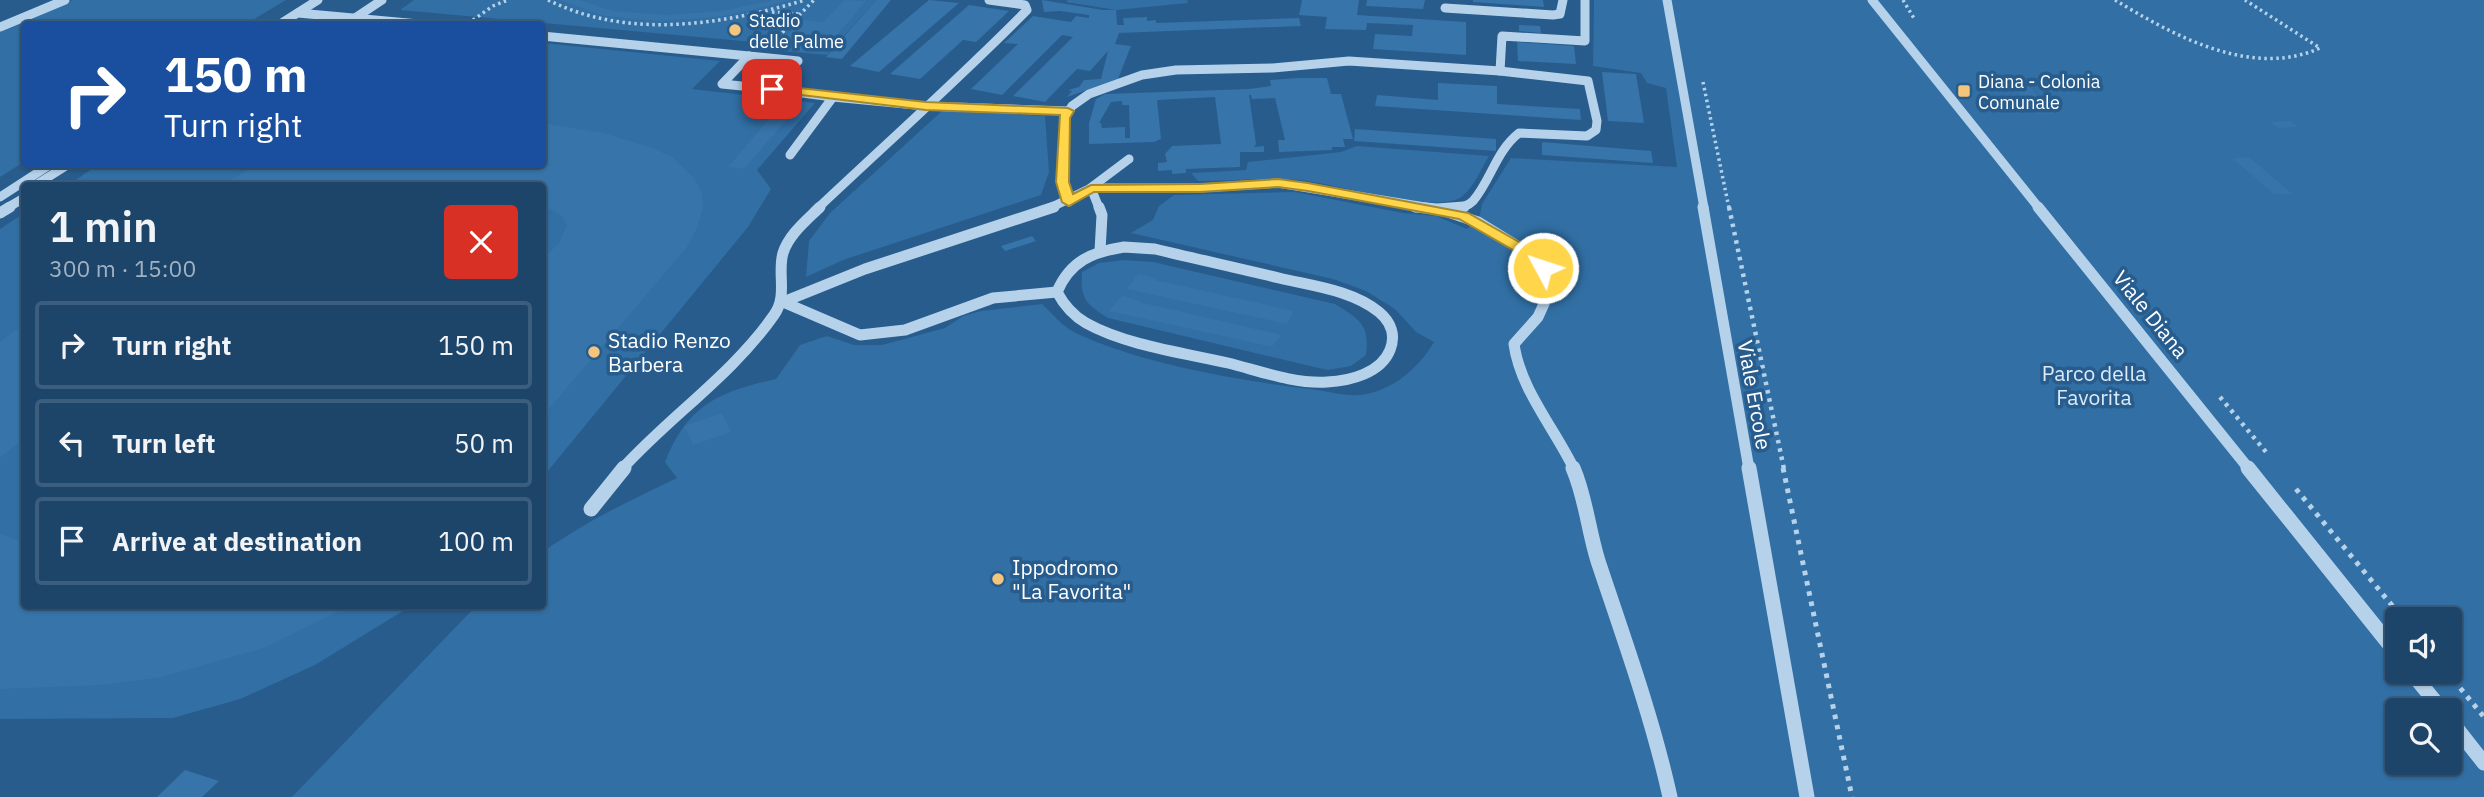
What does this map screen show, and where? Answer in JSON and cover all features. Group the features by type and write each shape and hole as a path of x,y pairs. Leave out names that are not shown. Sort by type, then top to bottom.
{"street":[{"path":"0,27 65,0"},
{"path":"286,21 318,0"},
{"path":"355,18 382,0"},
{"path":"783,302 783,252 799,227 926,106 962,76 1027,10 1025,5 1011,1 989,0"},
{"path":"1445,8 1553,15 1560,14 1563,0"},
{"path":"1500,71 1502,36 1585,41 1585,0"},
{"name":"Viale Ercole","path":"1667,0 1807,797"},
{"name":"Viale Diana","path":"1872,0 2385,639"},
{"path":"298,13 387,21"},
{"path":"546,36 798,61 772,89"},
{"path":"749,56 722,84 926,106 1068,111"},
{"path":"1069,202 1063,182 1064,118 1068,111 1089,94 1142,75 1176,70 1273,68 1349,61 1500,71 1588,81 1597,121 1595,131 1587,136 1519,134 1510,140 1472,202 1461,208 1437,209"},
{"path":"790,155 833,97"},
{"path":"592,509 605,488 712,382 773,317 783,302 829,281 1069,202 1109,178 1129,159"},
{"path":"0,190 41,168"},
{"path":"22,182 43,168"},
{"path":"41,182 63,168"},
{"path":"47,182 65,168"},
{"path":"0,197 21,183"},
{"path":"1091,188 1200,188 1278,183 1437,209 1478,222 1532,255 1553,284 1538,317 1514,344 1516,359 1568,459 1585,498 1595,551 1644,692 1670,797"},
{"path":"1091,188 1102,215 1100,251"},
{"path":"0,207 21,193"},
{"path":"0,214 21,200"},
{"path":"1124,247 1155,249 1342,293 1367,304 1385,318 1393,332 1392,345 1384,362 1367,372 1349,379 1317,382 1272,374 1111,334 1088,325 1065,309 1057,292 1063,274 1077,261 1100,251 1124,247"},
{"path":"783,302 860,335 905,330 993,298 1057,292"},
{"path":"2421,684 2432,698"},
{"path":"2462,735 2484,763"}],"path":[{"path":"473,20 493,6 508,0"},
{"path":"549,0 586,16 640,24 710,22 768,11 805,0"},
{"path":"768,47 814,0"},
{"path":"2115,0 2177,37 2228,52 2274,57 2311,54 2320,48 2245,0"},
{"path":"768,11 801,14"},
{"path":"1703,81 1852,797"},
{"path":"2457,684 2484,717"}],"green space":[{"path":"73,0 286,0 251,21 22,21"},
{"name":"Stadio delle Palme","path":"414,0 876,0 827,55 749,48 753,42 546,23 546,21 400,10"},
{"path":"1187,0 1188,3 1116,10 1066,2"},
{"name":"Parco della Favorita","path":"1594,0 2484,0 2484,797 292,797 473,609 546,609 546,550 591,521 677,478 665,462 684,426 695,414 708,404 738,389 776,379 800,345 827,336 854,345 882,345 945,328 963,316 981,311 1042,304 1074,332 1158,362 1253,381 1347,395 1371,393 1393,384 1412,370 1434,342 1416,332 1395,309 1366,291 1333,279 1131,233 1153,220 1159,206 1174,195 1295,192 1403,213 1436,216 1467,229 1480,215 1482,204 1511,158 1677,167 1666,88 1647,83 1641,73 1593,66"},
{"path":"21,21 21,164 0,177 0,30"},
{"name":"Stadio Renzo Barbera","path":"546,43 720,61 692,89 815,103 757,170 771,189 748,227 546,473 546,182 73,182 93,168 546,168"},
{"path":"942,111 1045,116 1049,172 1041,195 843,260 806,277 809,241 830,213"},
{"path":"1357,146 1489,156 1468,191 1458,199 1444,202 1404,200 1300,180 1198,181 1191,173 1246,170 1248,162 1341,152"},
{"path":"21,215 21,609 406,609 315,665 240,699 173,718 0,719 0,229"},
{"path":"1124,260 1153,262 1335,304 1361,324 1366,336 1366,355 1351,366 1327,370 1108,318 1086,300 1082,289 1082,272 1099,263"}],"building":[{"path":"560,0 579,0 613,11 667,15 722,11 774,0 792,0 725,16 662,21 605,16"},
{"path":"845,0 866,1 835,37 821,36 824,33 813,32 805,40 830,42 821,52 776,48 802,20 823,22"},
{"path":"876,0 891,0 842,59 826,57"},
{"path":"929,0 959,3 879,72 850,66"},
{"path":"1042,0 1116,10 1117,25 1124,25 1123,18 1147,17 1147,21 1156,20 1156,23 1299,18 1301,26 1119,33 1115,44 1131,46 1118,79 1067,97 1072,91 1068,90 1079,87 1084,80 1101,79 1108,51 1090,71 1077,69 1045,102 1013,96 1073,37 1062,35 1002,95 971,89 1018,44 1004,43 1033,16 1071,22 1076,16 1089,18 1089,15 1060,11 1044,12"},
{"path":"1302,0 1359,0 1357,15 1466,22 1466,55 1373,49 1375,34 1412,36 1413,25 1367,23 1366,30 1325,29 1327,17 1299,15"},
{"path":"1367,0 1425,0 1423,9 1366,6"},
{"path":"1543,0 1544,7 1473,2"},
{"path":"969,5 1009,11 976,42 963,40 920,79 890,74"},
{"path":"1519,25 1540,26 1541,33 1519,31"},
{"path":"1517,42 1574,46 1576,64 1518,61"},
{"path":"1602,72 1636,74 1644,123 1608,121"},
{"path":"1327,78 1331,94 1341,94 1353,139 1343,139 1345,147 1332,147 1332,150 1279,152 1278,140 1285,140 1275,98 1252,99 1249,95 1256,144 1254,147 1264,146 1264,152 1240,152 1240,167 1186,169 1186,173 1172,174 1172,170 1158,171 1158,163 1167,162 1165,154 1172,146 1221,144 1215,97 1157,100 1161,139 1154,142 1089,144 1089,123 1096,99 1105,94 1249,89 1271,86 1270,80","holes":["1122,101 1122,105 1129,105 1130,138 1125,138 1125,127 1102,128 1099,123 1111,102"]},
{"path":"2008,80 2023,80 2053,114 2038,114"},
{"path":"1438,83 1497,86 1497,104 1580,109 1581,120 1375,106 1377,95 1438,100"},
{"path":"786,99 802,102 744,169 728,167"},
{"path":"2290,121 2298,127 2278,128 2270,122"},
{"path":"546,124 603,133 650,147 672,157 694,178 702,192 703,208 687,247 546,412 546,256 559,243 567,225 561,215 546,207 546,182 227,182 252,168 546,168"},
{"path":"1355,129 1496,139 1496,151 1354,141"},
{"path":"1542,142 1651,151 1653,163 1542,155"},
{"path":"2249,157 2292,194 2274,194 2232,158"},
{"path":"1032,236 1036,241 1005,251 1001,246"},
{"path":"1138,274 1294,311 1287,324 1127,289"},
{"path":"1122,296 1282,335 1272,347 1109,311"},
{"path":"21,326 21,440 0,458 0,342"},
{"path":"722,413 731,432 693,445 684,426"},
{"path":"0,533 21,542 21,609 343,609 264,648 162,677 102,685 0,689"},
{"path":"185,770 219,781 202,797 157,797"}],"place":[{"name":"Stadio delle Palme","path":"735,30"},
{"name":"Diana - Colonia Comunale","path":"1964,91"},
{"name":"Stadio Renzo Barbera","path":"594,352"},
{"name":"Ippodromo \"La Favorita\"","path":"998,579"}],"route":[{"path":"772,89 926,106 1068,111 1064,118 1063,182 1069,202 1091,188 1200,188 1278,183 1308,187 1463,216 1478,222 1532,255 1543,268"}]}
